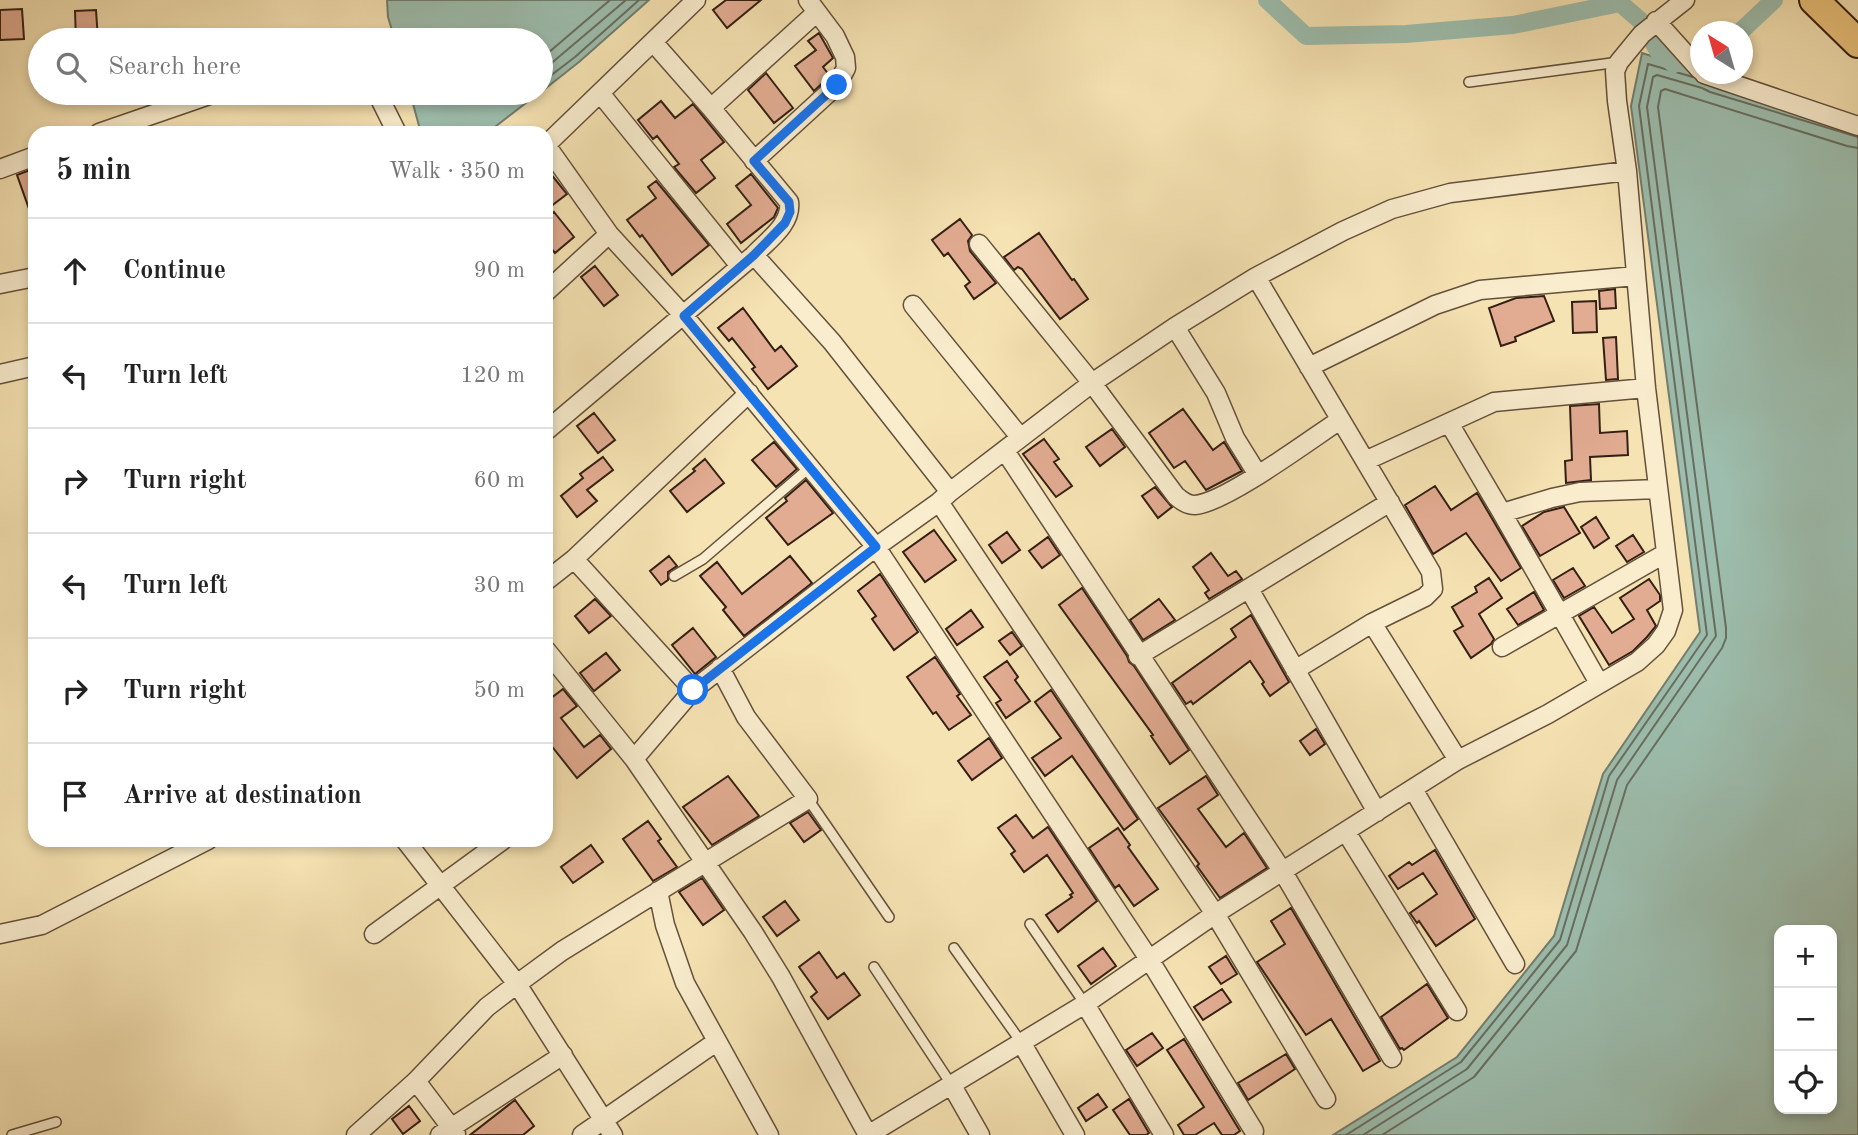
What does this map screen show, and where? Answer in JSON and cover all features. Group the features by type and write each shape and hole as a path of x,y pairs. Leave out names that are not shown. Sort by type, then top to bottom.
{"main road":[{"path":"1822,8 1858,43"}],"street":[{"path":"553,138 696,0"},
{"path":"553,659 634,759 781,977 868,1135 1085,1004 1215,914 1458,760 1548,714 1637,662 1656,645 1666,631 1673,610 1646,388 1627,171 1616,102 1615,71 1642,34 1685,0"},
{"path":"711,108 812,6 835,36 845,57 846,68 837,85 754,161"},
{"path":"1656,21 1690,59"},
{"path":"553,425 754,255 785,223 790,212 789,202 653,42"},
{"path":"1737,84 1858,125"},
{"path":"600,93 740,266"},
{"path":"119,126 180,105"},
{"path":"383,105 394,126"},
{"path":"553,155 609,234 684,316 876,547 1149,960 1254,1131"},
{"path":"0,169 28,159"},
{"path":"634,759 693,690 719,668 1092,383 1256,277 1343,231 1392,209 1450,193 1627,171"},
{"path":"553,286 609,234"},
{"path":"979,244 1092,383 1175,496 1184,503 1194,505 1210,501 1258,475 1340,420"},
{"path":"754,255 832,342 945,497 1215,914 1326,1100"},
{"path":"1309,367 1435,305 1480,290 1636,276"},
{"path":"1256,277 1431,572 1433,589 1425,597 1372,623 1295,670"},
{"path":"0,284 28,278"},
{"path":"913,305 1020,437"},
{"path":"1175,327 1216,393 1230,428 1258,475"},
{"path":"0,374 28,368"},
{"path":"1365,461 1494,402 1646,388"},
{"path":"553,576 575,559 749,393"},
{"path":"1449,423 1562,613 1600,683"},
{"path":"1005,451 1283,872 1392,1058"},
{"path":"1502,513 1580,492 1658,489"},
{"path":"1138,656 1390,502"},
{"path":"1502,647 1666,553"},
{"path":"575,559 693,690"},
{"path":"1249,589 1377,812"},
{"path":"1372,623 1458,760"},
{"path":"356,1135 416,1081 465,1027 517,984 562,951 808,799 746,718 719,668"},
{"path":"1413,789 1515,964"},
{"path":"1346,832 1457,1011"},
{"path":"0,934 42,925 194,847"},
{"path":"410,847 517,984 609,1128"},
{"path":"374,934 494,847"},
{"path":"658,891 674,958 716,1042 769,1135"},
{"path":"1085,1004 1164,1135"},
{"path":"582,1135 609,1128 716,1042"},
{"path":"1021,1042 1075,1135"},
{"path":"416,1081 450,1132 563,1055"},
{"path":"951,1084 980,1135"}],"lane":[{"path":"1469,82 1619,62"},
{"path":"674,576 703,559 809,468"},
{"path":"808,799 889,917"},
{"path":"1030,924 1085,1004"},
{"path":"954,948 1021,1042"},
{"path":"874,967 951,1084"},
{"path":"12,1135 56,1122"}],"water":[{"path":"387,0 649,0 553,83 553,28 391,28"},
{"path":"1642,53 1690,69 1690,84 1738,84 1858,123 1858,1135 1333,1135 1457,1057 1554,936 1603,774 1700,632 1631,106"},
{"path":"413,105 523,105 496,126 419,126"}],"building":[{"path":"726,0 761,0 727,28 713,10"},
{"path":"22,9 24,39 0,40 0,10"},
{"path":"96,10 97,28 76,28 75,11"},
{"path":"819,33 833,58 823,67 829,75 828,78 814,91 795,66 816,50 808,41"},
{"path":"766,73 793,108 774,123 748,90"},
{"path":"661,101 675,118 693,104 724,142 701,160 715,178 696,193 674,167 679,164 657,136 653,139 638,120"},
{"path":"28,171 28,206 17,175"},
{"path":"751,174 778,208 774,217 741,243 727,224 751,205 736,186"},
{"path":"553,177 567,194 553,205"},
{"path":"656,181 709,245 672,275 642,235 640,237 627,220 656,198 648,187"},
{"path":"553,213 574,237 555,253 553,251"},
{"path":"960,219 972,235 968,241 970,251 996,283 974,299 965,286 970,282 948,253 944,256 932,240"},
{"path":"1039,233 1088,299 1060,319 1022,269 1018,267 1014,270 1004,257"},
{"path":"595,266 618,295 604,306 581,277"},
{"path":"1615,289 1616,308 1600,309 1599,291"},
{"path":"1544,296 1554,321 1515,337 1516,341 1501,346 1489,308 1516,298"},
{"path":"1596,301 1597,332 1573,333 1572,302"},
{"path":"743,308 775,351 781,346 797,366 768,389 732,338 729,341 718,328"},
{"path":"1616,337 1618,379 1606,380 1603,338"},
{"path":"1599,404 1600,433 1627,431 1628,455 1590,457 1591,480 1566,483 1565,461 1572,460 1570,406"},
{"path":"1183,409 1213,450 1224,442 1242,471 1206,490 1185,461 1174,468 1149,433"},
{"path":"594,413 615,440 598,453 577,426"},
{"path":"1112,429 1125,447 1100,466 1086,447"},
{"path":"1044,439 1059,459 1054,462 1072,486 1056,497 1023,454"},
{"path":"774,442 797,469 776,487 752,460"},
{"path":"603,457 613,470 587,490 597,501 577,517 561,496 583,478 580,474"},
{"path":"705,459 724,483 687,512 670,491 695,471 693,469"},
{"path":"806,480 833,513 788,545 766,518 787,501 785,498"},
{"path":"1435,486 1451,510 1477,493 1521,568 1501,581 1466,533 1433,554 1405,505"},
{"path":"1155,487 1172,507 1158,518 1142,496"},
{"path":"1564,507 1580,533 1540,556 1522,526 1544,512"},
{"path":"1596,517 1609,538 1594,548 1581,527"},
{"path":"934,530 956,560 925,582 903,552"},
{"path":"1007,532 1020,550 1002,563 989,545"},
{"path":"1633,535 1644,552 1627,562 1616,546"},
{"path":"1048,537 1060,555 1042,568 1029,551"},
{"path":"1211,553 1228,576 1236,571 1242,579 1209,599 1205,593 1209,590 1193,567"},
{"path":"669,556 677,566 668,572 668,580 661,585 650,571"},
{"path":"790,556 812,583 744,636 723,610 726,607 700,576 717,562 742,594"},
{"path":"1573,568 1585,586 1564,598 1553,580"},
{"path":"880,574 918,632 894,650 872,619 876,616 858,591"},
{"path":"1489,578 1502,598 1479,614 1494,639 1471,658 1454,631 1463,626 1452,607 1477,592 1475,587"},
{"path":"1649,579 1660,595 1660,601 1647,610 1656,626 1633,651 1609,665 1579,616 1594,607 1612,633 1634,619 1620,598"},
{"path":"1082,588 1189,750 1170,764 1151,736 1153,735 1059,605"},
{"path":"1534,592 1544,610 1518,625 1507,609"},
{"path":"595,599 611,616 589,633 575,616"},
{"path":"1159,599 1175,620 1143,640 1130,620"},
{"path":"971,610 983,627 957,645 946,629"},
{"path":"1251,615 1289,682 1270,696 1250,661 1193,704 1191,701 1186,704 1172,683 1236,637 1231,629"},
{"path":"693,628 716,657 695,674 672,645"},
{"path":"1012,632 1022,646 1010,655 999,641"},
{"path":"606,653 620,670 594,691 580,673"},
{"path":"935,657 971,715 949,730 936,712 933,714 907,677"},
{"path":"1007,661 1018,677 1015,680 1030,701 1006,718 996,703 1001,700 984,677"},
{"path":"563,689 577,706 561,718 584,747 600,735 611,749 577,778 553,748 553,697"},
{"path":"1051,690 1138,819 1124,830 1072,756 1045,776 1032,758 1061,738 1035,702"},
{"path":"1316,729 1325,744 1310,755 1300,741"},
{"path":"989,738 1002,758 972,780 958,761"},
{"path":"728,776 759,816 712,845 683,807"},
{"path":"1206,776 1218,795 1198,809 1226,847 1244,833 1267,868 1220,898 1158,808"},
{"path":"808,812 821,830 804,842 790,823"},
{"path":"1016,815 1033,838 1048,827 1097,901 1058,932 1046,915 1072,897 1070,895 1073,893 1047,855 1024,872 1011,854 1015,851 998,828"},
{"path":"648,821 661,839 658,841 677,867 653,881 623,839"},
{"path":"1118,828 1158,889 1134,906 1119,885 1115,888 1089,848"},
{"path":"591,845 603,862 573,883 561,867"},
{"path":"1435,850 1475,919 1436,946 1419,921 1417,923 1410,913 1437,894 1423,873 1398,889 1389,876 1409,862 1412,865"},
{"path":"702,878 724,910 703,925 679,892"},
{"path":"785,901 799,920 777,936 763,917"},
{"path":"1291,908 1380,1061 1363,1071 1331,1019 1306,1035 1257,962 1285,944 1271,921"},
{"path":"1103,948 1116,966 1091,984 1078,966"},
{"path":"819,952 837,978 844,973 860,995 828,1019 811,997 817,992 799,967"},
{"path":"1226,956 1237,974 1221,984 1209,967"},
{"path":"1427,984 1448,1018 1404,1050 1400,1049 1381,1017"},
{"path":"1222,989 1231,1002 1203,1020 1194,1007"},
{"path":"1152,1033 1163,1048 1137,1066 1126,1050"},
{"path":"1184,1039 1240,1131 1234,1135 1222,1135 1214,1123 1195,1135 1184,1135 1178,1125 1204,1107 1167,1050"},
{"path":"1286,1054 1295,1069 1248,1100 1238,1083"},
{"path":"1098,1094 1107,1107 1086,1121 1078,1108"},
{"path":"1129,1099 1149,1133 1146,1135 1130,1135 1113,1110"},
{"path":"515,1100 534,1126 523,1135 470,1135"},
{"path":"409,1106 420,1121 403,1134 392,1119"}],"waterway":[{"path":"1267,0 1306,36 1406,34 1513,25 1620,3 1642,22 1658,51 1674,64 1690,58"},
{"path":"1752,21 1774,0"}],"route":[{"path":"693,690 876,547 684,316 754,255 785,223 790,212 789,202 754,161 837,85"}]}
